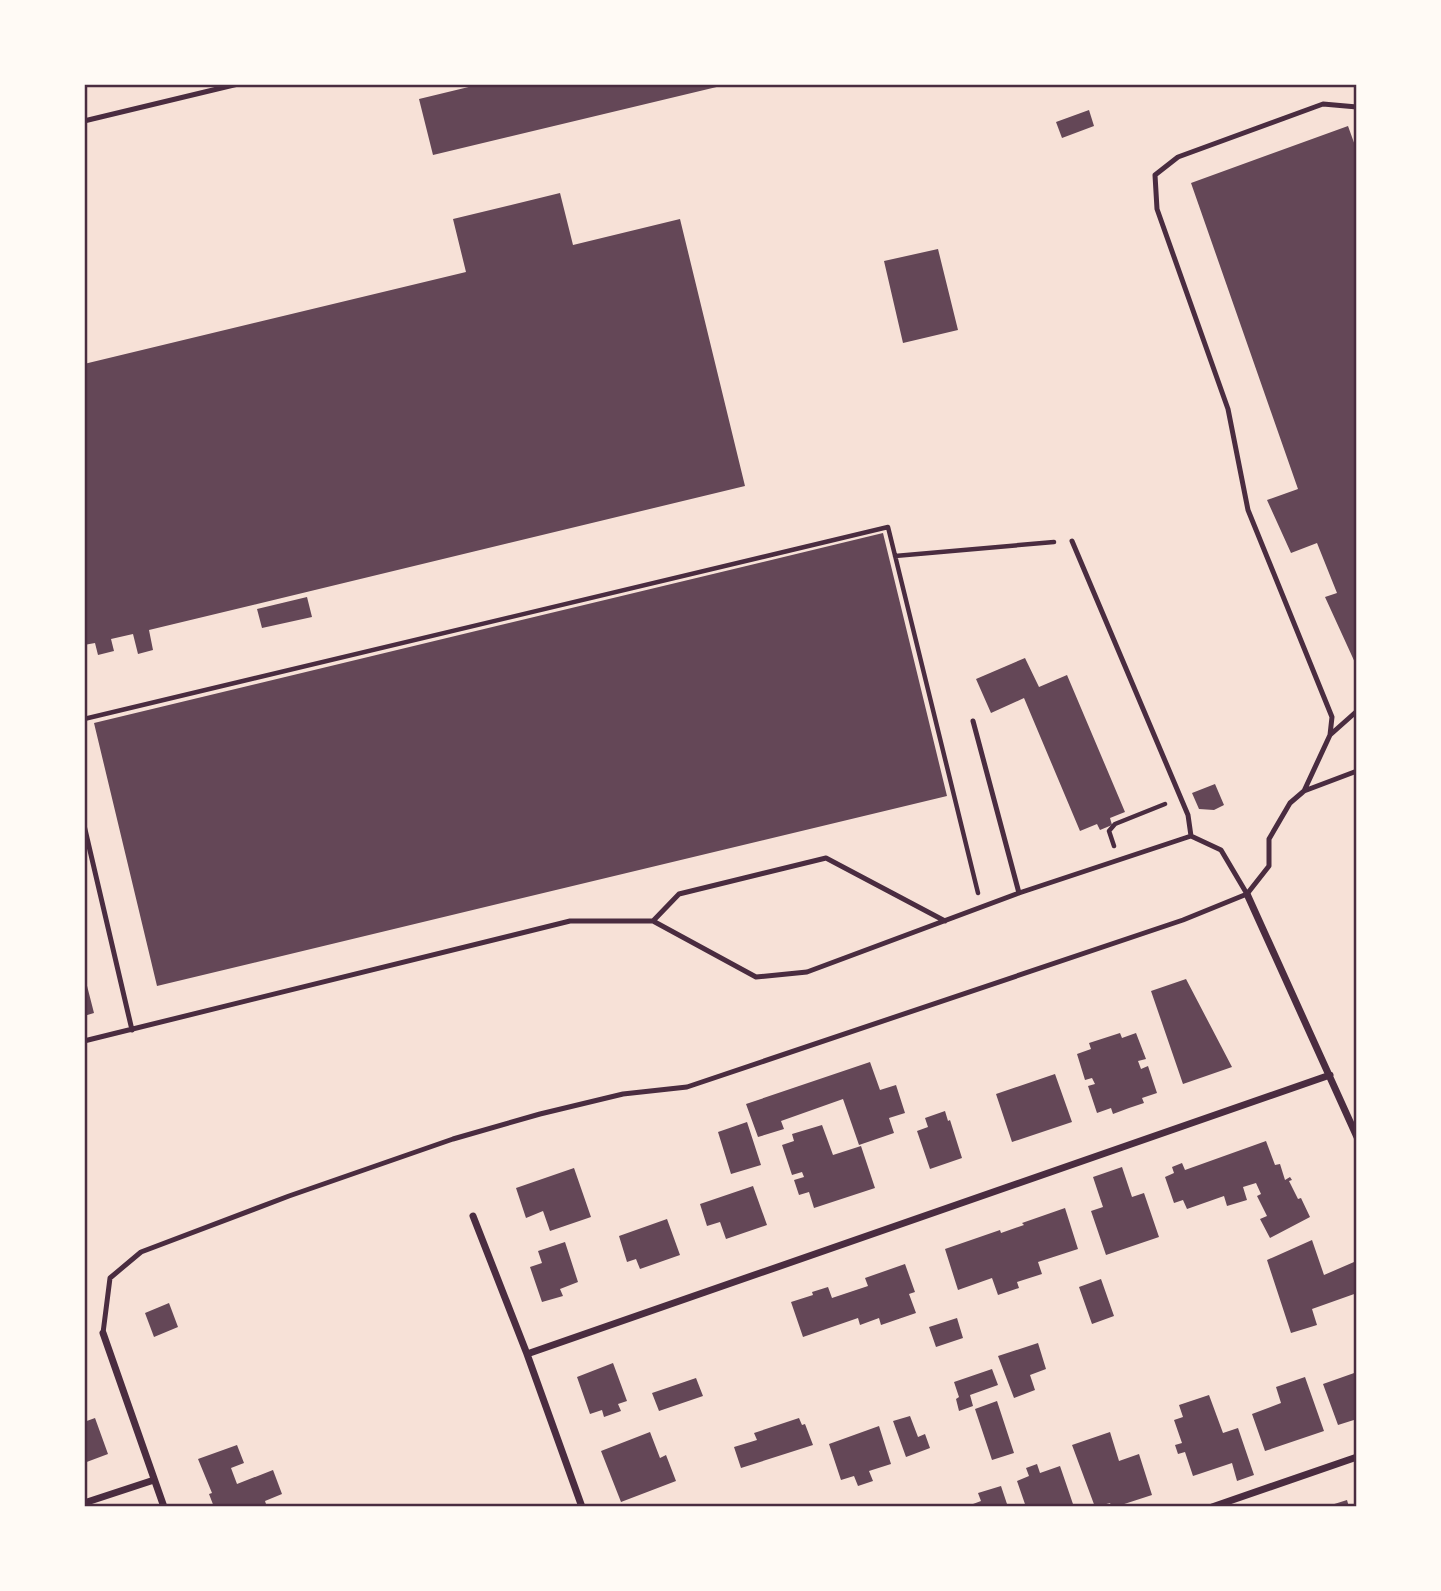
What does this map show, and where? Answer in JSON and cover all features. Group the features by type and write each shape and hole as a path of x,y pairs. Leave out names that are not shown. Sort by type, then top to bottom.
{"street":[{"path":"1248,894 1357,1137"},
{"path":"527,1354 1330,1075"},
{"path":"473,1216 527,1354 582,1507"},
{"path":"103,1333 164,1507"},
{"path":"1212,1507 1357,1457"},
{"path":"84,1503 154,1480"}],"lane":[{"path":"84,121 238,84"},
{"path":"1304,791 1330,735 1332,717 1248,510 1228,409 1157,209 1155,176 1178,157 1323,104 1357,107"},
{"path":"1072,541 1181,797 1188,815 1191,836"},
{"path":"1330,735 1357,711"},
{"path":"973,721 1019,893"},
{"path":"103,1333 110,1278 142,1252 154,1247 453,1139 623,1094 687,1087 1183,920 1248,894 1269,866 1269,839 1290,803 1304,791 1357,771"},
{"path":"84,825 132,1030"},
{"path":"84,1041 570,921 653,921 756,977 807,972 1019,893 1191,836 1221,850 1248,894"},
{"path":"653,921 679,894 826,858 944,921"}],"path":[{"path":"84,719 888,527 982,907"},
{"path":"895,556 1072,541"},
{"path":"1119,860 1109,831 1115,824 1181,797"}],"building":[{"path":"481,84 725,85 433,155 419,99"},
{"path":"1089,110 1094,126 1062,138 1056,122"},
{"path":"1348,126 1357,151 1357,667 1325,597 1337,593 1317,543 1291,553 1267,500 1298,489 1191,183"},
{"path":"560,193 573,245 680,219 745,486 149,630 153,650 138,654 133,634 111,639 114,651 98,655 95,643 84,645 84,364 466,272 453,219"},
{"path":"938,249 958,330 903,343 884,261"},
{"path":"883,533 947,796 157,986 94,723"},
{"path":"307,597 312,617 262,628 257,609"},
{"path":"1025,658 1039,687 1067,675 1125,812 1110,818 1112,825 1100,830 1097,824 1080,831 1024,698 991,713 976,679"},
{"path":"1215,784 1224,805 1214,810 1199,809 1192,793"},
{"path":"84,974 94,1013 84,1016"},
{"path":"1186,979 1232,1067 1183,1084 1151,991"},
{"path":"1120,1033 1122,1038 1136,1033 1146,1059 1138,1061 1141,1069 1148,1066 1157,1093 1142,1098 1144,1103 1113,1114 1111,1108 1097,1113 1088,1086 1095,1084 1092,1078 1085,1080 1077,1054 1091,1049 1089,1043"},
{"path":"870,1062 880,1090 896,1085 905,1113 889,1118 894,1133 859,1145 843,1099 781,1121 784,1129 758,1137 746,1104"},
{"path":"1055,1074 1072,1122 1012,1142 996,1094"},
{"path":"945,1111 962,1158 930,1169 917,1131 928,1127 925,1118"},
{"path":"747,1122 761,1165 731,1174 718,1132"},
{"path":"822,1125 833,1155 861,1146 875,1188 814,1208 809,1192 799,1195 794,1180 804,1177 802,1172 792,1175 782,1145 794,1141 792,1134"},
{"path":"1266,1141 1275,1165 1280,1164 1285,1180 1290,1177 1292,1180 1289,1181 1298,1199 1301,1198 1310,1217 1270,1238 1260,1219 1267,1216 1257,1196 1261,1194 1256,1183 1243,1187 1247,1200 1227,1206 1224,1196 1187,1209 1183,1200 1174,1203 1165,1177 1174,1173 1172,1167 1182,1163 1185,1170"},
{"path":"1122,1167 1132,1197 1144,1193 1159,1237 1106,1255 1091,1211 1103,1207 1093,1177"},
{"path":"574,1168 591,1217 550,1231 543,1211 526,1218 516,1188"},
{"path":"753,1186 767,1225 726,1239 720,1222 707,1226 700,1204"},
{"path":"1065,1208 1078,1249 1038,1262 1042,1274 1017,1282 1019,1288 998,1295 992,1278 958,1290 945,1249 1000,1230 1001,1233"},
{"path":"667,1219 680,1255 640,1269 636,1259 627,1262 619,1236"},
{"path":"1312,1240 1324,1275 1354,1262 1357,1271 1357,1293 1312,1309 1317,1325 1291,1333 1267,1260"},
{"path":"565,1242 578,1282 560,1289 563,1296 542,1302 530,1267 542,1263 538,1251"},
{"path":"905,1264 915,1292 909,1294 916,1313 881,1325 879,1318 860,1325 858,1318 803,1337 791,1302 828,1287 832,1298 868,1286 865,1278"},
{"path":"1101,1279 1114,1316 1092,1324 1079,1287"},
{"path":"169,1303 178,1327 154,1337 145,1313"},
{"path":"957,1318 963,1338 936,1347 929,1327"},
{"path":"1038,1343 1046,1369 1030,1375 1035,1390 1014,1398 998,1356"},
{"path":"613,1363 627,1401 618,1404 621,1411 604,1417 602,1410 590,1414 577,1377"},
{"path":"992,1369 998,1385 970,1395 973,1406 959,1411 956,1399 959,1397 954,1382"},
{"path":"1357,1372 1357,1419 1338,1425 1323,1384"},
{"path":"1305,1377 1324,1431 1265,1451 1252,1414 1281,1403 1276,1387"},
{"path":"696,1378 703,1396 659,1411 652,1393"},
{"path":"1209,1395 1223,1433 1238,1428 1254,1475 1237,1481 1232,1463 1193,1476 1185,1452 1178,1454 1175,1445 1182,1443 1174,1420 1183,1417 1179,1405"},
{"path":"997,1401 1014,1453 992,1460 975,1409"},
{"path":"910,1416 918,1437 925,1434 930,1448 906,1457 893,1421"},
{"path":"95,1418 108,1454 84,1463 84,1422"},
{"path":"799,1418 802,1425 805,1424 813,1445 741,1468 734,1447 757,1440 754,1433"},
{"path":"879,1426 891,1464 869,1471 873,1481 858,1486 854,1476 841,1480 829,1444"},
{"path":"650,1432 660,1458 666,1455 676,1481 621,1502 601,1451"},
{"path":"1110,1432 1119,1461 1139,1454 1152,1495 1115,1507 1110,1503 1095,1507 1072,1445"},
{"path":"237,1445 244,1463 231,1468 237,1484 273,1470 282,1494 265,1501 267,1507 214,1507 209,1494 212,1493 198,1459"},
{"path":"1037,1464 1040,1473 1060,1466 1074,1507 1026,1507 1017,1481 1029,1476 1026,1468"},
{"path":"1001,1486 1008,1507 965,1507 981,1501 978,1493"},
{"path":"1347,1500 1349,1507 1328,1507 1328,1506"}]}
